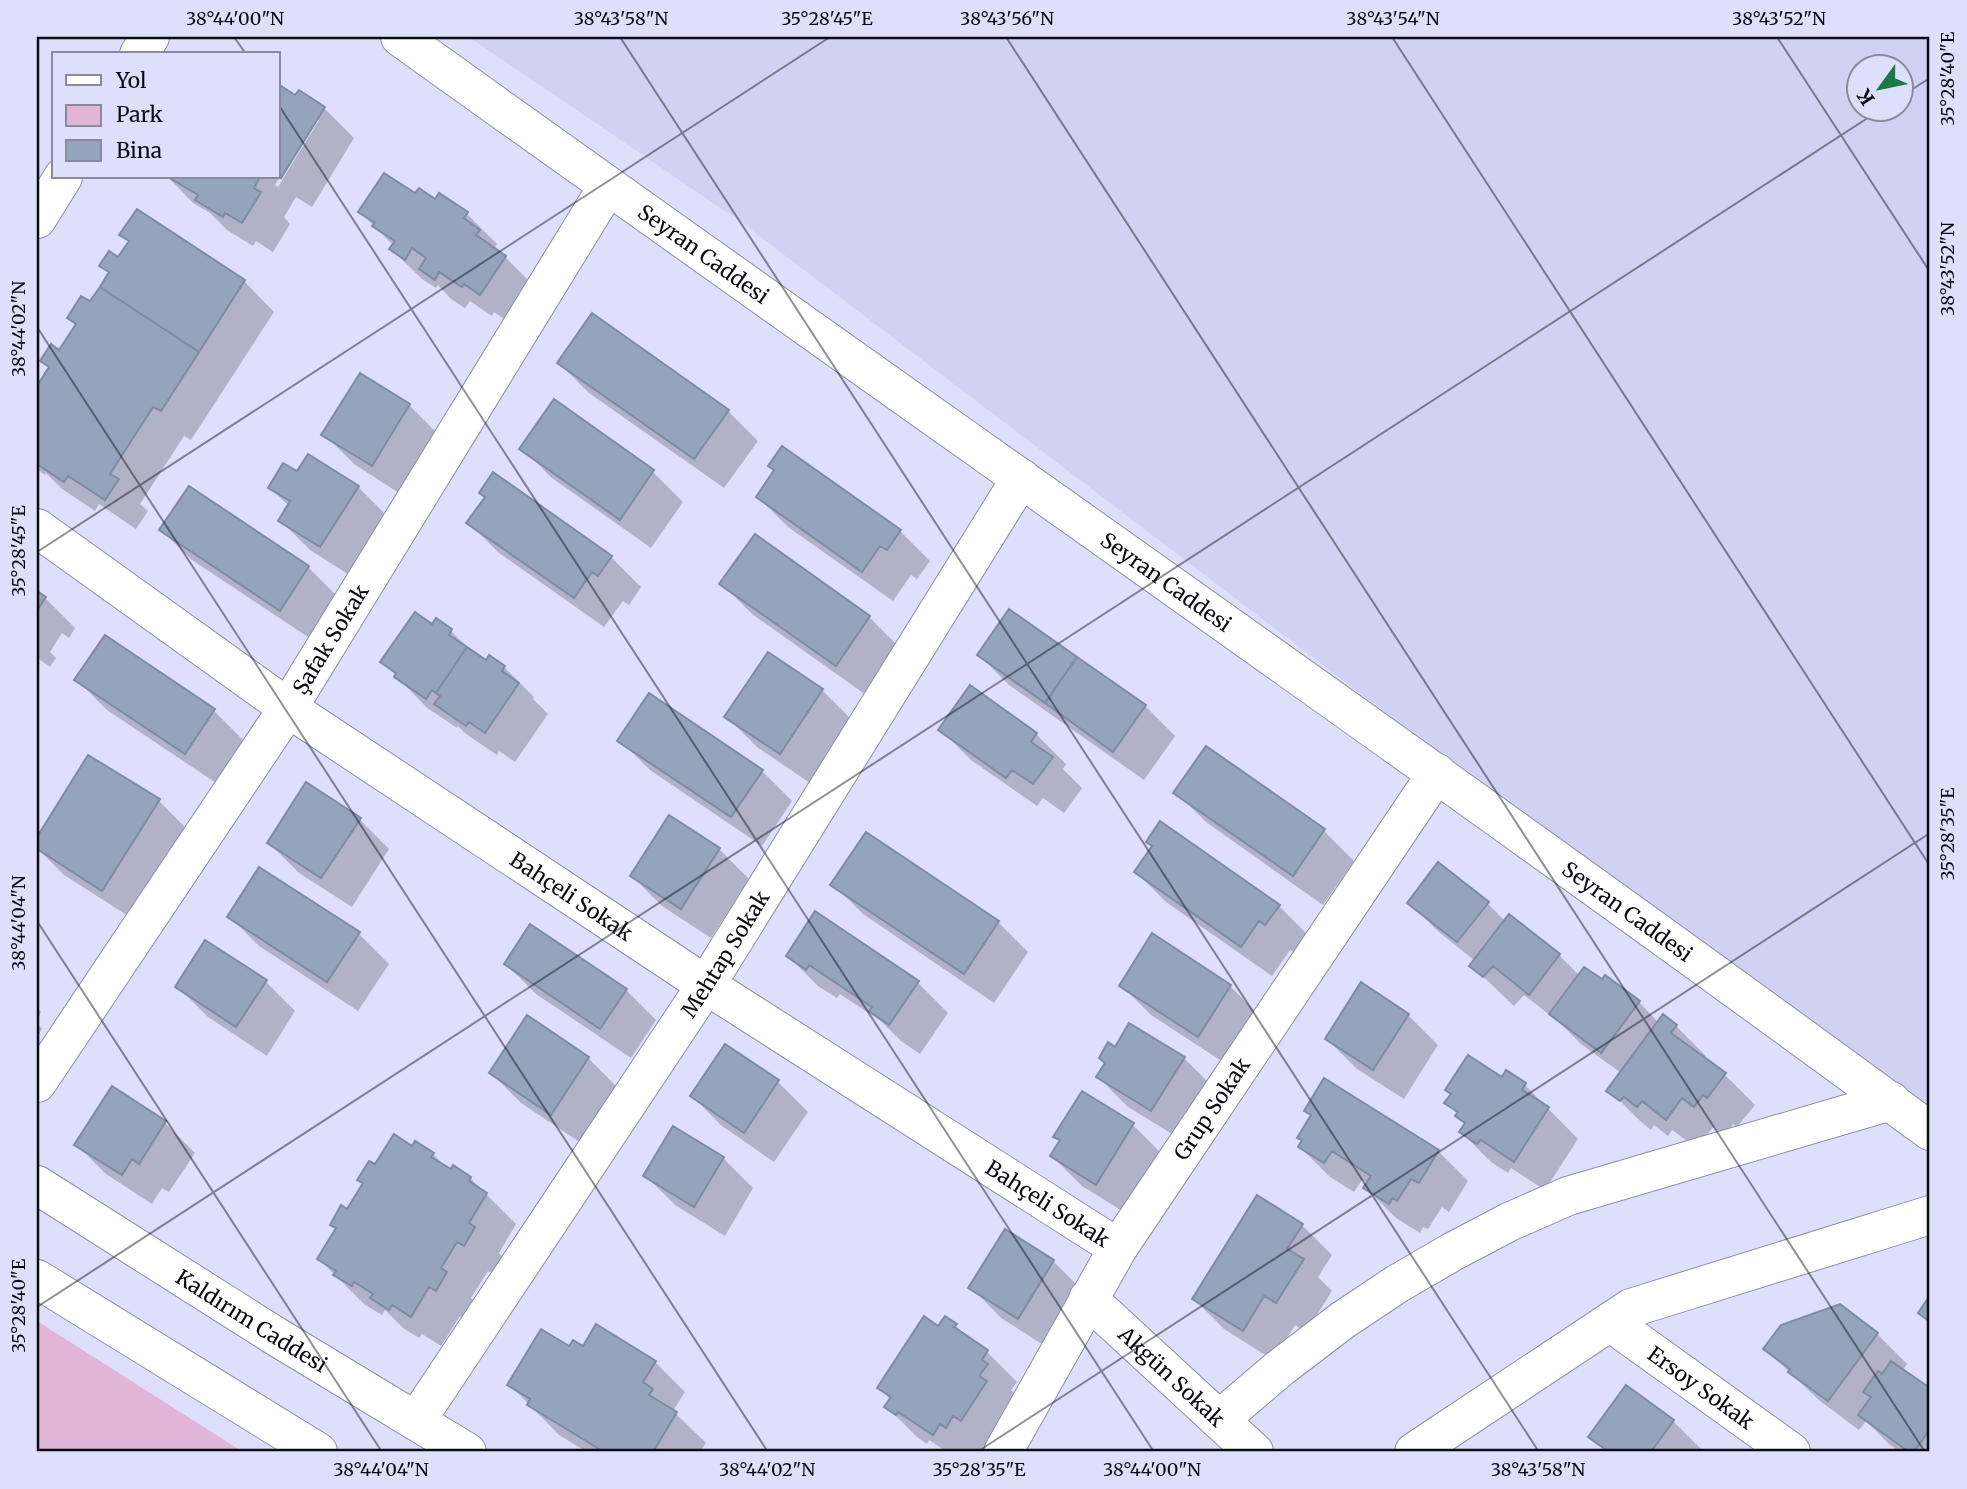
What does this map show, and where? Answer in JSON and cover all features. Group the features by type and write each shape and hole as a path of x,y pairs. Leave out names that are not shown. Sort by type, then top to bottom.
{"street":[{"path":"140,52 150,37"},
{"name":"Seyran Caddesi","path":"400,37 1437,773 1930,1131"},
{"path":"37,219 62,178"},
{"name":"Şafak Sokak","path":"37,1083 288,708 608,187"},
{"name":"Mehtap Sokak","path":"416,1421 706,985 1021,478"},
{"name":"Bahçeli Sokak","path":"37,528 288,708 706,985 1118,1248"},
{"name":"Grup Sokak","path":"1003,1452 1118,1248 1437,773"},
{"path":"1219,1420 1280,1368 1343,1320 1397,1284 1509,1222 1568,1196 1891,1101"},
{"name":"Kaldırım Caddesi","path":"37,1185 272,1334 467,1452"},
{"path":"1414,1452 1631,1308 1930,1214"},
{"path":"37,1279 318,1452"},
{"name":"Akgün Sokak","path":"1088,1299 1254,1452"},
{"name":"Ersoy Sokak","path":"1610,1322 1791,1452"}],"shaded area":[{"path":"469,37 1930,37 1930,1127 741,222"}],"green space":[{"path":"37,1321 243,1452 37,1452"}],"building":[{"path":"280,85 295,95 299,90 325,107 281,178"},
{"path":"384,173 415,193 419,188 435,199 439,193 468,212 464,218 480,230 476,235 506,256 480,295 439,272 435,280 419,269 426,258 412,248 405,260 389,249 395,241 372,226 375,223 358,212"},
{"path":"170,178 259,178 254,188 261,192 242,223 225,213 223,217 195,200 198,195"},
{"path":"137,209 245,280 199,352 100,287 109,272 99,266 109,251 118,257 129,241 119,235"},
{"path":"100,287 199,352 161,411 153,407 110,474 119,479 105,500 68,476 64,482 37,464 37,386 49,367 40,361 51,344 59,350 76,324 67,318 81,296 90,301"},
{"path":"592,313 729,410 694,459 557,363"},
{"path":"360,373 410,404 372,466 321,435"},
{"path":"554,399 654,470 620,520 519,449"},
{"path":"782,446 901,530 887,550 880,546 862,572 756,497 774,470 768,466"},
{"path":"308,454 359,486 320,547 278,521 290,501 268,488 283,463 297,471"},
{"path":"493,472 612,556 598,576 592,572 574,598 466,523 485,497 479,493"},
{"path":"189,486 309,566 280,611 159,530"},
{"path":"755,534 870,616 836,666 719,584"},
{"path":"37,591 46,597 38,609 37,608"},
{"path":"1009,609 1077,657 1045,703 977,655"},
{"path":"415,612 432,624 436,618 452,629 449,635 467,647 436,693 432,690 426,699 394,677 396,673 380,662"},
{"path":"105,635 215,709 185,754 74,680"},
{"path":"467,647 486,660 489,655 505,666 502,671 519,683 485,733 469,722 466,726 434,704 440,696 436,693"},
{"path":"768,652 823,689 780,754 724,717"},
{"path":"1077,657 1146,705 1113,752 1045,703"},
{"path":"970,685 1037,733 1031,742 1053,757 1033,784 1012,770 1006,778 938,730"},
{"path":"649,693 763,770 731,817 617,741"},
{"path":"1206,746 1325,829 1293,876 1173,793"},
{"path":"88,755 160,799 102,891 37,849 37,837"},
{"path":"306,782 361,818 321,878 267,843"},
{"path":"669,815 720,848 681,909 630,876"},
{"path":"1160,821 1280,905 1265,925 1259,921 1241,947 1134,872 1152,846 1146,842"},
{"path":"866,832 999,921 964,974 830,885"},
{"path":"1438,862 1489,902 1457,942 1407,903"},
{"path":"259,867 360,932 327,982 227,917"},
{"path":"815,911 919,981 889,1025 869,1011 872,1007 809,965 806,970 786,956"},
{"path":"1509,914 1560,954 1529,995 1493,966 1483,977 1469,966"},
{"path":"530,924 627,989 600,1029 504,964"},
{"path":"1152,933 1231,985 1198,1037 1119,986"},
{"path":"205,940 267,980 236,1027 175,987"},
{"path":"1584,967 1602,979 1605,975 1640,1001 1601,1053 1549,1014"},
{"path":"1361,982 1409,1014 1373,1070 1325,1039"},
{"path":"1663,1014 1677,1025 1671,1033 1726,1073 1707,1098 1703,1095 1694,1107 1682,1098 1666,1120 1642,1101 1637,1107 1624,1097 1620,1101 1606,1091"},
{"path":"527,1015 589,1057 551,1115 489,1073"},
{"path":"1129,1023 1185,1057 1151,1111 1096,1077 1105,1063 1099,1058 1108,1042 1115,1047"},
{"path":"725,1044 779,1080 744,1133 690,1096"},
{"path":"1468,1055 1502,1077 1506,1070 1526,1083 1522,1090 1549,1107 1514,1162 1481,1140 1477,1144 1459,1132 1465,1123 1455,1116 1458,1112 1444,1103 1451,1094 1445,1090"},
{"path":"1324,1078 1439,1150 1419,1183 1411,1179 1397,1201 1393,1198 1389,1204 1363,1188 1371,1176 1332,1151 1324,1163 1298,1147 1302,1140 1297,1138 1311,1115 1304,1111"},
{"path":"112,1086 166,1121 139,1164 132,1159 122,1175 74,1145"},
{"path":"1082,1091 1134,1123 1096,1185 1050,1156 1060,1140 1053,1137"},
{"path":"673,1126 724,1157 694,1207 643,1176"},
{"path":"394,1134 412,1146 415,1141 434,1153 431,1157 451,1169 453,1165 471,1177 469,1181 487,1193 469,1223 475,1227 464,1246 457,1242 441,1268 447,1272 436,1291 429,1287 411,1317 392,1305 389,1310 370,1298 373,1294 354,1282 352,1286 333,1275 336,1271 317,1259 336,1228 330,1225 341,1205 347,1209 363,1183 357,1180 369,1161 375,1164"},
{"path":"1257,1195 1303,1224 1287,1249 1304,1259 1276,1303 1264,1296 1243,1331 1192,1299"},
{"path":"1005,1229 1054,1260 1018,1319 968,1288"},
{"path":"1930,1295 1930,1322 1918,1313"},
{"path":"1840,1304 1878,1333 1828,1401 1788,1372 1790,1369 1763,1349 1781,1325"},
{"path":"924,1316 938,1326 945,1316 957,1324 954,1327 988,1350 982,1360 988,1364 979,1376 987,1381 961,1421 953,1416 946,1428 940,1424 933,1435 898,1412 896,1415 884,1407 891,1397 877,1388"},
{"path":"596,1324 656,1361 643,1382 653,1389 649,1395 677,1412 653,1452 604,1452 527,1405 530,1399 507,1385 541,1329 569,1346 573,1340 583,1346"},
{"path":"1891,1361 1930,1388 1930,1429 1914,1452 1909,1452 1858,1415 1871,1397 1863,1392 1878,1371 1882,1374"},
{"path":"1626,1385 1674,1420 1651,1452 1609,1452 1588,1437"}]}
